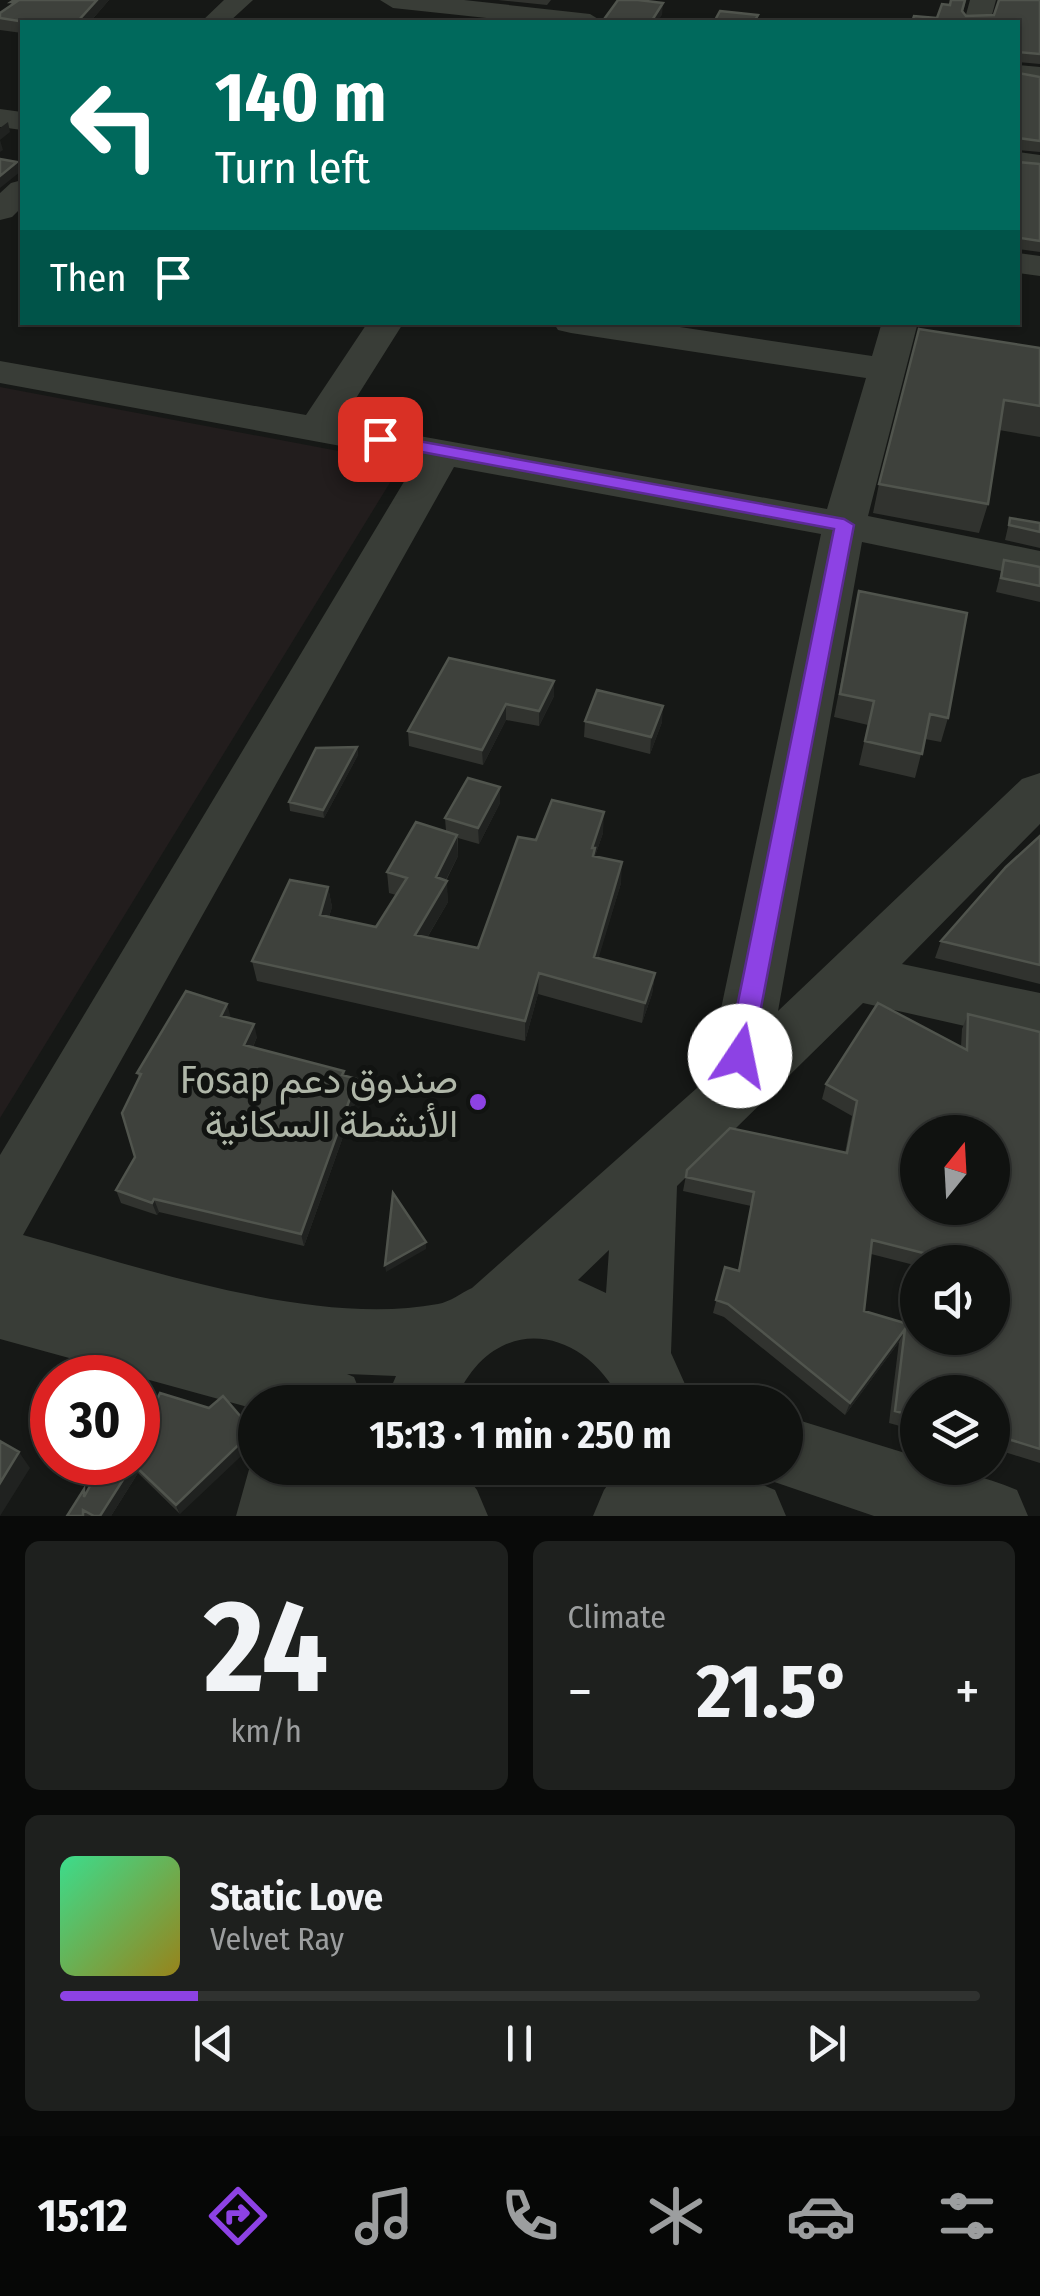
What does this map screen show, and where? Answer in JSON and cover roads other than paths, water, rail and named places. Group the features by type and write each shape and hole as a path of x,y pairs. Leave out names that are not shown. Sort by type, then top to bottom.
{"street":[{"path":"216,20 240,0"},
{"path":"393,0 574,20"},
{"path":"594,20 610,0"},
{"path":"0,210 20,192"},
{"path":"317,428 384,325"},
{"path":"590,325 888,370"},
{"path":"733,1094 844,525 899,325"},
{"path":"0,372 844,525 1040,565"},
{"path":"0,1214 443,451"},
{"path":"427,1385 438,1358 733,1094 1040,792"},
{"path":"854,977 1040,1018"},
{"path":"646,1175 657,1384"},
{"path":"0,1260 205,1316 290,1334 373,1342 476,1324 534,1304 572,1309 608,1326 657,1384"},
{"path":"0,1306 250,1385"},
{"path":"803,1458 991,1516"},
{"path":"274,1516 280,1485"},
{"path":"336,1516 384,1485"},
{"path":"430,1485 451,1516"},
{"path":"630,1516 649,1485"},
{"path":"642,1516 654,1512 750,1516"}],"place":[{"name":"Fosap صندوق دعم الأنشطة السكانية","path":"478,1102"}]}
